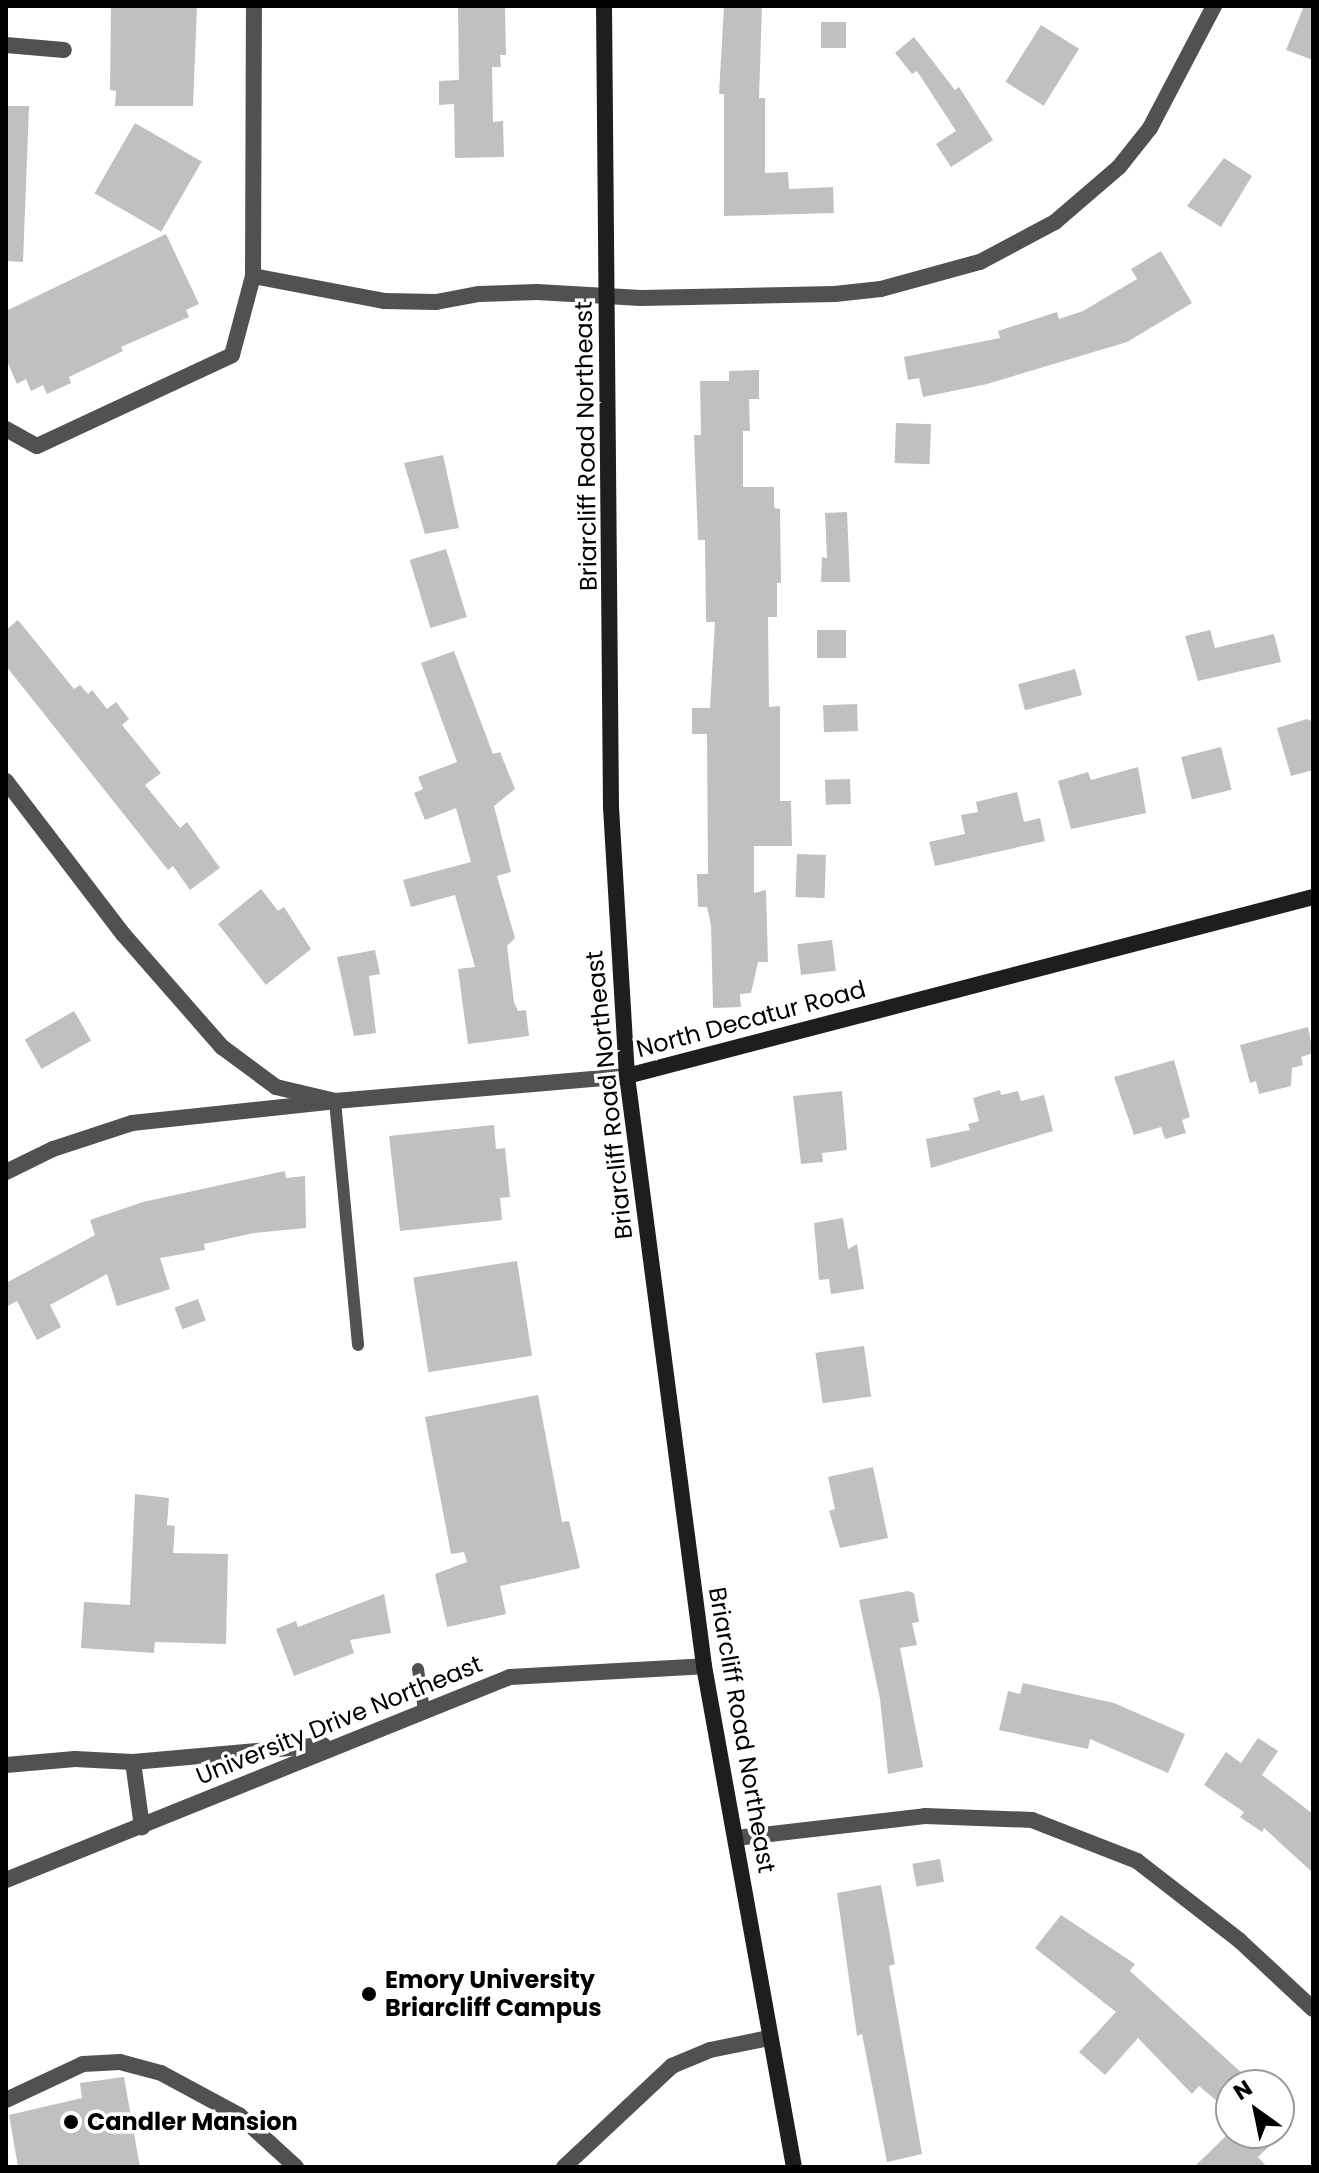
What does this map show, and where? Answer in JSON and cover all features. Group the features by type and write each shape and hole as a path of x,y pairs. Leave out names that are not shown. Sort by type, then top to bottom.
{"main road":[{"name":"Briarcliff Road Northeast","path":"604,6 611,807 627,1076 704,1666 794,2167"},
{"name":"North Decatur Road","path":"627,1076 1313,897"}],"street":[{"path":"6,429 37,446 232,355 253,276 254,6"},
{"path":"253,276 384,301 436,302 479,294 537,292 607,299 835,294 881,289 980,262 1055,222 1119,167 1166,101 1214,6"},
{"path":"6,45 64,50"},
{"path":"6,781 123,934 222,1047 276,1087 335,1101"},
{"name":"North Decatur Road","path":"6,1172 53,1149 132,1123 335,1101 627,1076"},
{"name":"University Drive Northeast","path":"6,1880 510,1677 543,1672 704,1666"},
{"path":"6,1765 75,1759 133,1762 340,1744"},
{"path":"133,1762 142,1827"},
{"path":"736,1838 925,1816 1032,1820 1137,1861 1240,1941 1313,2009"},
{"path":"564,2167 672,2066 710,2050 769,2038"},
{"path":"6,2100 83,2064 120,2062 161,2073 239,2115 296,2167"}],"lane":[{"path":"335,1101 358,1345"},
{"path":"418,1669 424,1710"}],"building":[{"path":"111,6 197,7 193,106 115,106 116,91 110,90"},
{"path":"458,6 505,6 506,55 500,55 501,67 492,67 493,122 503,121 504,157 455,158 454,104 439,105 439,81 459,80"},
{"path":"724,6 762,6 759,98 765,98 765,173 788,172 789,189 833,187 834,213 724,216 724,94 719,94"},
{"path":"1304,6 1313,6 1313,60 1286,50"},
{"path":"821,22 846,22 846,48 821,48"},
{"path":"1041,25 1079,49 1044,106 1005,82"},
{"path":"914,37 955,90 959,87 993,140 951,167 936,144 956,131 917,71 912,74 895,53"},
{"path":"6,106 29,106 23,262 6,261"},
{"path":"135,123 202,162 161,232 95,193"},
{"path":"1224,158 1252,176 1221,227 1187,206"},
{"path":"166,234 199,304 186,310 189,317 121,347 123,351 69,377 71,383 47,394 43,385 31,391 26,379 17,384 6,359 6,311"},
{"path":"1161,251 1192,303 1127,342 987,384 923,397 919,378 908,380 904,357 1000,338 998,331 1057,312 1059,319 1083,311 1137,279 1131,269"},
{"path":"759,370 759,399 749,399 750,431 743,431 743,487 774,487 774,508 780,509 781,583 777,583 777,617 768,617 769,707 780,706 780,801 791,801 792,846 754,846 754,893 766,890 768,962 758,962 751,993 740,994 741,1007 713,1008 711,925 707,907 698,907 697,874 708,874 707,734 692,734 692,708 710,708 715,622 706,622 705,540 698,540 694,435 701,435 700,381 729,381 729,371"},
{"path":"896,423 931,424 930,464 895,463"},
{"path":"443,455 459,528 425,534 404,463"},
{"path":"847,512 850,582 821,582 822,557 827,558 825,513"},
{"path":"446,549 467,617 430,628 410,560"},
{"path":"18,620 74,689 80,685 88,694 92,690 107,709 116,702 129,719 122,725 161,773 145,785 180,828 187,822 220,868 190,890 173,866 168,870 6,666 6,630"},
{"path":"817,630 846,630 846,658 817,658"},
{"path":"1210,630 1215,648 1274,634 1281,662 1198,681 1185,636"},
{"path":"454,651 493,754 500,752 515,789 494,806 511,872 497,876 515,938 507,946 514,1002 518,1011 526,1010 529,1036 468,1044 458,969 475,967 455,895 411,907 403,880 471,862 456,808 425,820 414,793 423,789 418,777 457,762 421,663"},
{"path":"1075,669 1082,695 1025,710 1018,684"},
{"path":"857,704 858,731 824,732 823,705"},
{"path":"1307,719 1313,722 1313,770 1291,776 1277,728"},
{"path":"1221,747 1232,790 1192,800 1181,757"},
{"path":"1138,767 1146,813 1071,829 1058,781 1088,772 1091,780"},
{"path":"850,779 851,804 826,805 825,780"},
{"path":"1017,792 1024,822 1040,818 1045,841 935,866 929,842 965,834 961,815 978,812 976,802"},
{"path":"797,854 826,855 824,898 795,897"},
{"path":"261,889 278,911 284,907 311,949 266,985 218,924"},
{"path":"832,940 836,971 801,975 797,944"},
{"path":"375,950 380,974 369,976 376,1033 354,1036 337,957"},
{"path":"74,1011 91,1040 42,1069 25,1040"},
{"path":"1308,1027 1313,1053 1301,1057 1303,1065 1292,1068 1291,1086 1259,1094 1256,1081 1250,1083 1240,1045"},
{"path":"1174,1060 1190,1117 1182,1120 1186,1133 1165,1139 1161,1127 1134,1135 1114,1077"},
{"path":"1000,1090 1001,1095 1018,1091 1021,1101 1044,1095 1053,1131 931,1168 926,1139 970,1130 968,1124 979,1121 973,1098"},
{"path":"842,1091 847,1150 822,1153 823,1162 801,1164 793,1096"},
{"path":"494,1125 496,1149 505,1148 510,1197 500,1198 502,1220 400,1231 389,1136"},
{"path":"285,1171 286,1178 305,1176 306,1228 254,1233 204,1244 205,1250 160,1258 170,1289 117,1306 107,1274 50,1305 61,1327 37,1340 17,1301 6,1307 6,1283 95,1235 90,1220 143,1202"},
{"path":"843,1218 848,1249 857,1244 864,1289 831,1294 829,1279 819,1280 814,1223"},
{"path":"517,1261 532,1356 428,1372 413,1277"},
{"path":"198,1299 206,1321 182,1329 175,1308"},
{"path":"864,1346 871,1397 823,1403 815,1353"},
{"path":"538,1395 562,1522 569,1521 580,1568 500,1586 506,1614 447,1627 435,1574 467,1562 464,1552 451,1554 425,1417"},
{"path":"873,1467 888,1538 840,1548 829,1511 835,1509 828,1477"},
{"path":"135,1494 169,1498 167,1525 175,1526 173,1553 228,1554 226,1644 155,1642 154,1653 81,1648 84,1602 130,1605"},
{"path":"908,1591 914,1593 919,1622 912,1623 917,1645 900,1648 923,1767 888,1774 880,1699 859,1600"},
{"path":"384,1594 391,1633 350,1640 354,1653 294,1676 276,1629 296,1621 298,1627"},
{"path":"1023,1683 1114,1703 1185,1734 1168,1773 1090,1739 1088,1749 999,1730 1008,1691 1020,1694"},
{"path":"1258,1738 1278,1751 1262,1775 1313,1814 1313,1873 1264,1828 1262,1832 1240,1817 1244,1812 1204,1785 1226,1752 1241,1763"},
{"path":"940,1859 944,1882 916,1887 912,1864"},
{"path":"881,1885 895,1964 889,1966 922,2154 887,2162 862,2034 857,2036 837,1893"},
{"path":"1061,1915 1135,1964 1130,1971 1237,2069 1215,2069 1215,2100 1199,2086 1192,2094 1138,2038 1105,2075 1079,2052 1116,2012 1035,1948"},
{"name":"Candler Mansion","path":"124,2077 140,2167 18,2167 9,2115 82,2098 80,2083"},
{"path":"1215,2147 1266,2149 1258,2157 1267,2167 1194,2167"}],"place":[{"name":"Emory University Briarcliff Campus","path":"369,1994"},
{"name":"Candler Mansion","path":"71,2122"}]}
